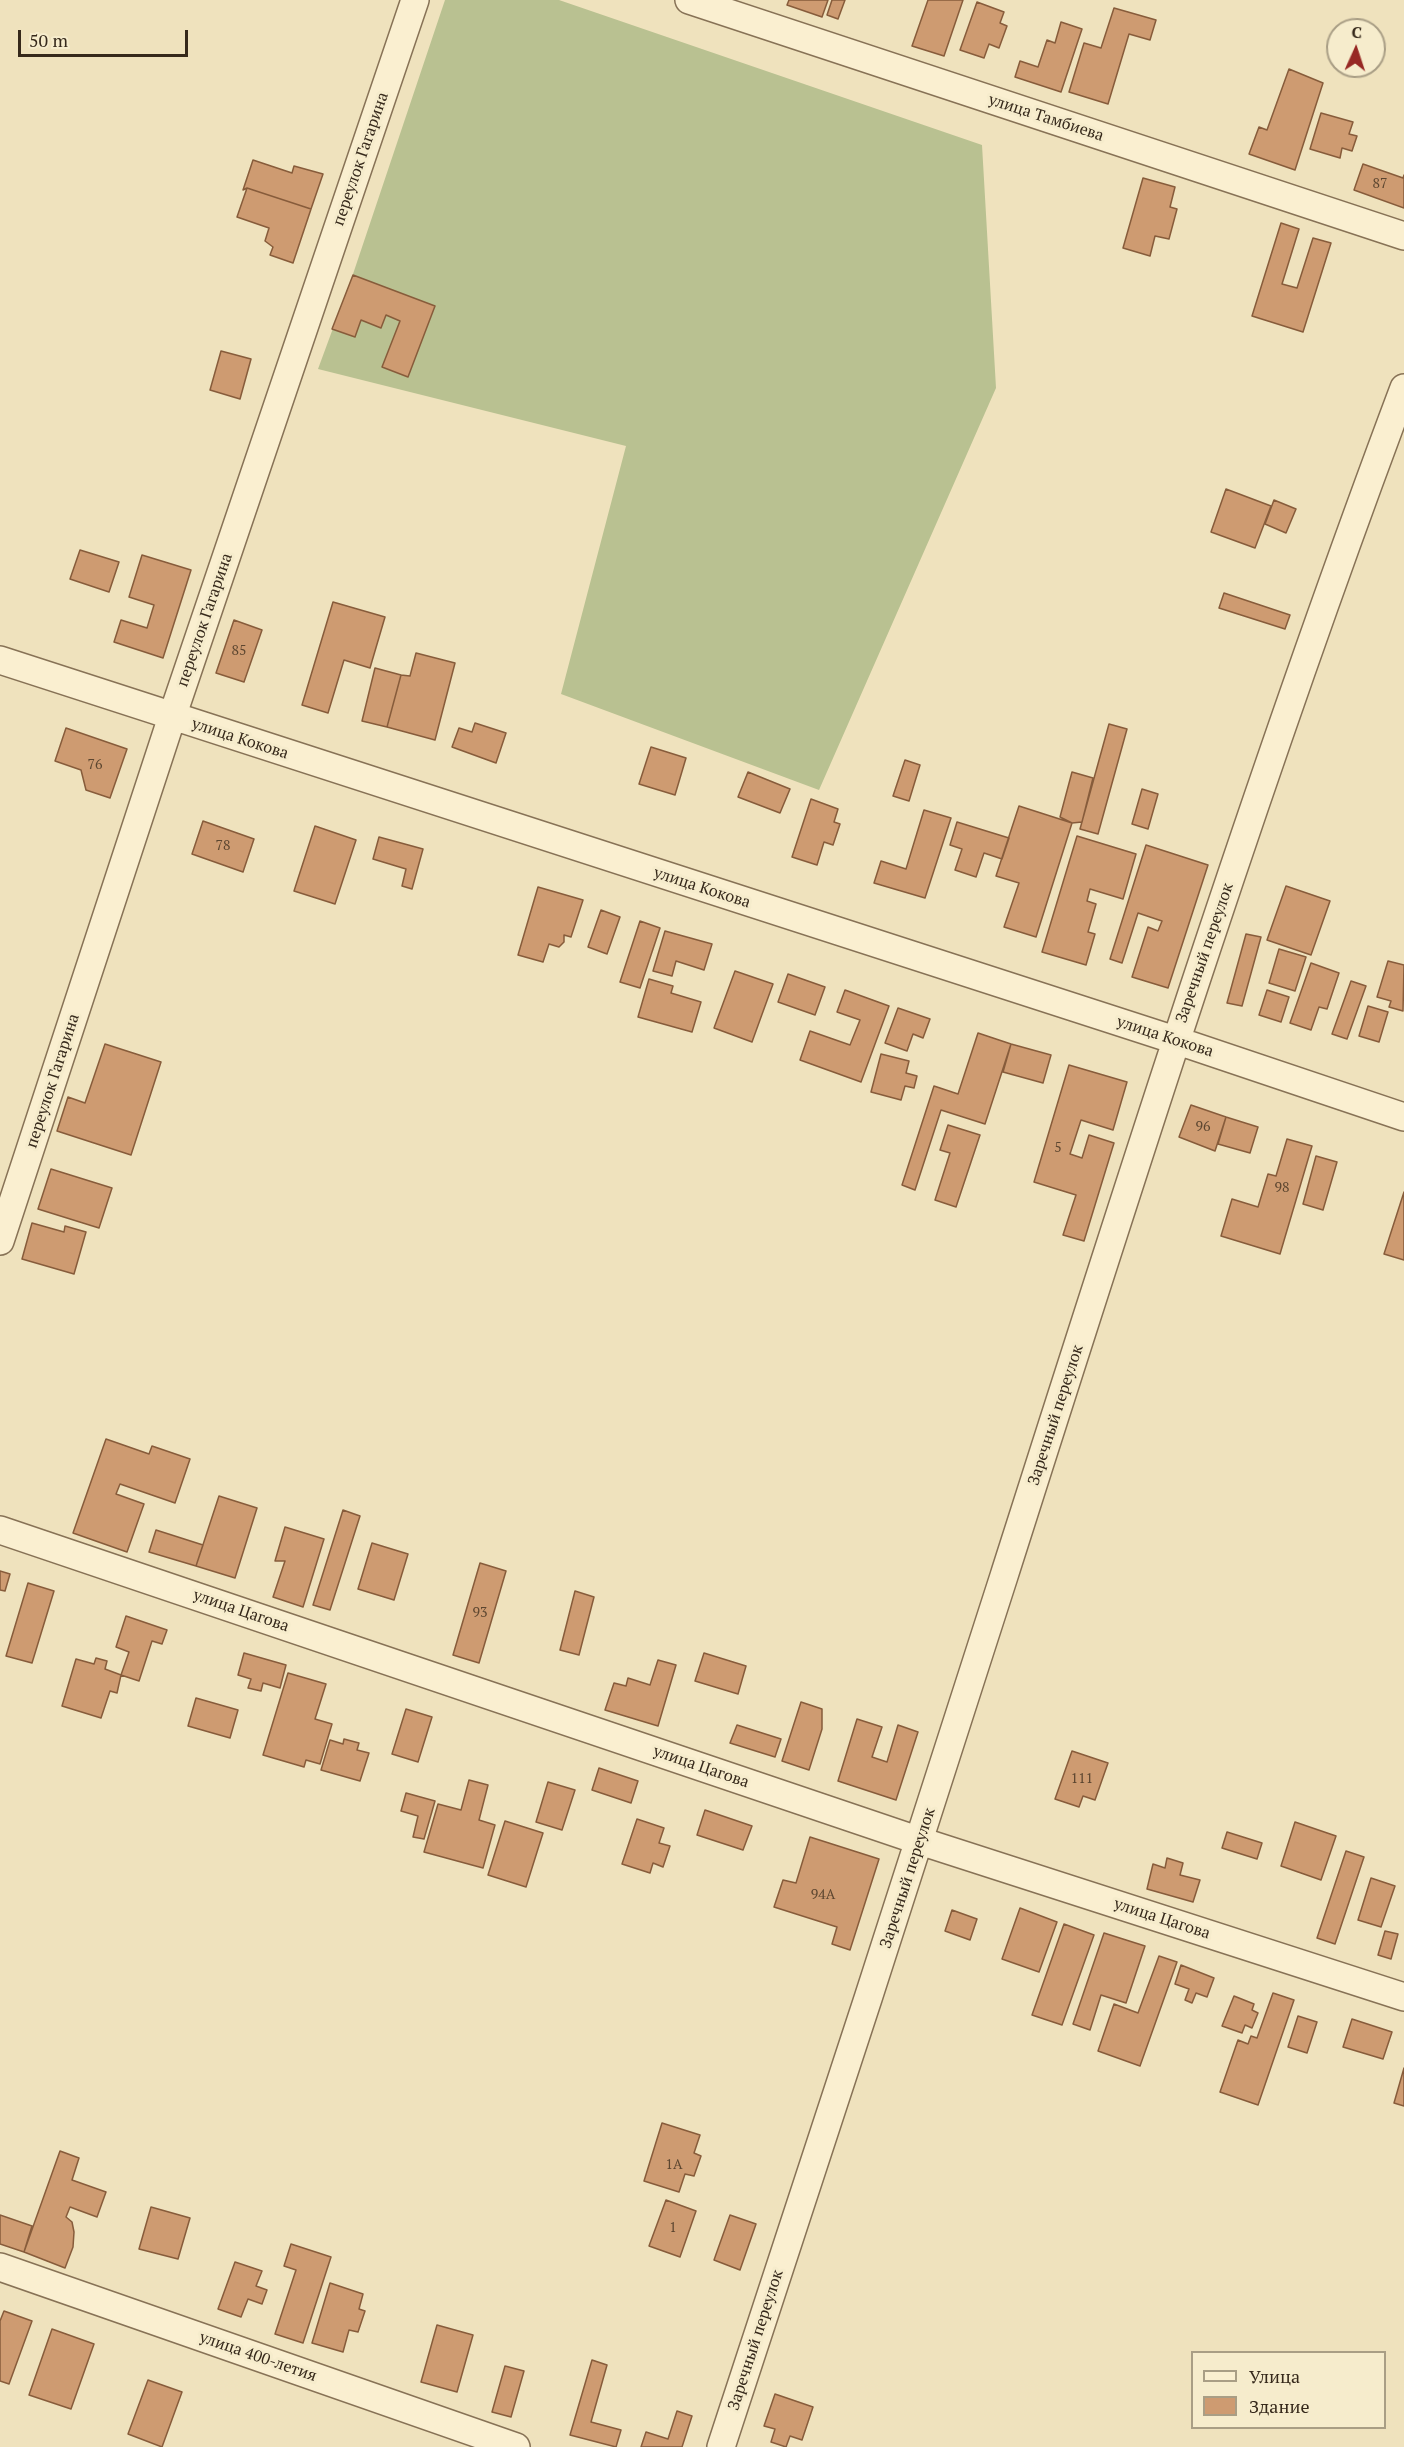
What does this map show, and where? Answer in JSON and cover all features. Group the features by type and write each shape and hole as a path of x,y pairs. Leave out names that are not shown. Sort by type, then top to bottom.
{"street":[{"name":"переулок Гагарина","path":"0,1241 172,717 415,0"},
{"name":"улица Тамбиева","path":"689,0 1404,236"},
{"name":"Заречный переулок","path":"721,2447 920,1841 1175,1040 1341,555 1404,388"},
{"name":"улица Кокова","path":"0,660 1175,1040 1404,1117"},
{"name":"улица Цагова","path":"0,1530 920,1841 1404,1997"},
{"name":"улица 400-летия","path":"0,2267 516,2447"}],"green space":[{"path":"445,0 559,0 982,145 996,388 819,790 561,694 626,446 318,369 353,274"}],"building":[{"path":"789,0 828,0 822,17 787,5"},
{"path":"832,0 845,0 838,19 827,15"},
{"path":"928,0 963,0 944,56 912,46"},
{"path":"977,2 1004,12 1000,23 1007,26 999,48 989,44 984,58 960,50"},
{"path":"1114,8 1156,20 1150,40 1129,34 1108,104 1069,92 1084,43 1101,48"},
{"path":"1061,22 1082,29 1061,92 1015,77 1020,61 1038,67 1047,40 1055,43"},
{"path":"1289,69 1323,83 1295,170 1249,154 1259,127 1267,130"},
{"path":"1321,113 1353,122 1349,134 1357,136 1352,151 1342,148 1340,158 1310,149"},
{"path":"253,160 292,173 294,166 323,174 311,209 247,188 243,190"},
{"path":"1363,164 1403,178 1404,175 1404,208 1354,190"},
{"path":"1143,178 1175,187 1170,207 1177,209 1169,239 1155,236 1150,256 1123,248"},
{"path":"247,188 311,209 293,263 270,255 273,247 265,241 269,228 237,217"},
{"path":"1281,223 1299,229 1282,284 1297,288 1313,238 1331,243 1303,332 1252,316"},
{"path":"353,275 435,306 408,377 382,367 400,321 386,315 381,328 361,320 355,337 332,329"},
{"path":"221,351 251,359 240,399 210,390"},
{"path":"1226,489 1271,506 1255,548 1211,532"},
{"path":"1274,500 1296,509 1286,533 1265,524"},
{"path":"80,550 119,562 109,592 70,579"},
{"path":"142,555 191,570 163,658 114,642 121,620 147,628 154,605 129,597"},
{"path":"1224,593 1290,615 1285,629 1219,608"},
{"path":"333,602 385,617 370,668 344,660 328,713 302,705"},
{"path":"234,620 262,630 244,682 216,673"},
{"path":"416,653 455,663 435,740 387,727 401,675 410,676"},
{"path":"375,668 401,675 387,727 362,721"},
{"path":"475,723 506,733 496,763 452,747 459,728 472,732"},
{"path":"1109,724 1127,729 1098,834 1080,829"},
{"path":"66,728 127,749 110,798 86,790 81,770 55,761"},
{"path":"651,747 686,758 675,795 639,784"},
{"path":"905,760 920,765 909,801 893,796"},
{"path":"748,772 790,789 780,813 738,797"},
{"path":"1072,772 1093,778 1082,822 1072,823 1060,817"},
{"path":"1142,789 1158,794 1148,829 1132,824"},
{"path":"811,799 838,809 834,822 840,824 833,845 824,842 817,865 792,857"},
{"path":"1019,806 1072,823 1036,937 1004,927 1019,883 996,876"},
{"path":"924,810 951,818 925,898 874,883 881,861 906,869"},
{"path":"203,821 254,839 243,872 192,854"},
{"path":"957,822 1009,838 1002,859 984,853 976,877 955,870 962,849 950,845"},
{"path":"315,826 356,840 335,904 294,891"},
{"path":"1077,836 1136,854 1123,899 1090,889 1087,901 1096,904 1088,932 1095,934 1086,965 1042,952"},
{"path":"379,837 423,849 412,889 402,886 406,869 373,859"},
{"path":"1146,845 1208,865 1168,988 1132,977 1148,927 1158,931 1162,921 1138,913 1122,963 1110,959"},
{"path":"1286,886 1330,901 1311,955 1267,940"},
{"path":"538,887 583,900 571,937 564,935 564,942 559,947 549,944 543,962 518,955"},
{"path":"601,910 620,917 607,954 588,947"},
{"path":"640,921 660,928 640,988 620,982"},
{"path":"665,931 712,944 704,970 676,961 672,976 653,971"},
{"path":"1246,934 1261,937 1242,1006 1227,1003"},
{"path":"1279,949 1306,957 1295,991 1269,983"},
{"path":"1388,961 1404,965 1403,1011 1389,1007 1391,1001 1377,997"},
{"path":"1311,963 1339,973 1327,1009 1319,1007 1311,1030 1290,1023"},
{"path":"735,971 773,984 752,1042 714,1028"},
{"path":"788,974 825,987 815,1015 778,1002"},
{"path":"649,979 673,986 671,993 701,1002 692,1032 638,1017"},
{"path":"1351,981 1366,986 1347,1039 1332,1034"},
{"path":"845,990 889,1006 861,1082 800,1060 810,1031 850,1045 860,1020 837,1012"},
{"path":"1267,990 1289,997 1281,1022 1259,1015"},
{"path":"1368,1006 1388,1012 1379,1042 1359,1036"},
{"path":"898,1008 930,1019 923,1038 913,1034 907,1051 885,1043"},
{"path":"978,1033 1011,1044 985,1124 941,1110 915,1190 902,1185 934,1086 958,1094"},
{"path":"105,1044 161,1062 131,1155 57,1131 68,1097 85,1103"},
{"path":"1011,1044 1051,1055 1043,1083 1003,1072"},
{"path":"881,1054 909,1061 906,1073 917,1076 914,1088 905,1086 901,1100 871,1092"},
{"path":"1069,1065 1127,1082 1113,1130 1081,1120 1070,1154 1082,1158 1089,1135 1114,1143 1084,1241 1063,1235 1076,1195 1034,1182"},
{"path":"1191,1105 1226,1117 1215,1151 1179,1137"},
{"path":"1226,1117 1258,1127 1250,1153 1218,1144"},
{"path":"948,1125 980,1135 956,1207 935,1200 950,1153 940,1150"},
{"path":"1287,1139 1312,1146 1280,1254 1221,1236 1232,1199 1258,1207 1268,1174 1276,1176"},
{"path":"1316,1156 1337,1162 1323,1210 1303,1204"},
{"path":"51,1169 112,1188 99,1228 38,1209"},
{"path":"1404,1192 1404,1260 1384,1254"},
{"path":"32,1223 64,1232 65,1226 86,1232 74,1274 22,1259"},
{"path":"106,1439 149,1454 152,1446 190,1459 175,1503 120,1484 116,1494 144,1504 127,1552 73,1533"},
{"path":"219,1496 257,1508 235,1578 196,1566"},
{"path":"343,1510 360,1516 330,1610 313,1605"},
{"path":"285,1527 324,1539 303,1607 273,1597 285,1561 275,1561"},
{"path":"156,1530 203,1545 196,1566 149,1552"},
{"path":"372,1543 408,1554 394,1600 358,1589"},
{"path":"480,1563 506,1571 479,1663 453,1655"},
{"path":"0,1571 10,1574 5,1591 0,1590"},
{"path":"28,1583 54,1591 32,1663 6,1656"},
{"path":"575,1591 594,1597 579,1655 560,1650"},
{"path":"126,1616 167,1630 162,1644 152,1641 139,1681 121,1675 129,1652 116,1647"},
{"path":"244,1653 286,1665 280,1688 263,1683 261,1691 248,1688 251,1679 238,1675"},
{"path":"704,1653 746,1666 738,1694 695,1681"},
{"path":"96,1658 107,1661 105,1669 121,1675 117,1693 110,1691 101,1718 62,1706 76,1659 94,1664"},
{"path":"658,1660 676,1665 658,1726 605,1710 614,1683 626,1686 628,1678 650,1685"},
{"path":"288,1673 326,1684 315,1719 332,1724 320,1764 306,1760 304,1767 263,1755"},
{"path":"196,1698 238,1710 230,1738 188,1726"},
{"path":"801,1702 822,1709 822,1729 809,1770 782,1761"},
{"path":"406,1709 432,1717 418,1762 392,1754"},
{"path":"857,1719 882,1727 872,1757 887,1762 898,1725 918,1732 896,1800 838,1781"},
{"path":"737,1725 781,1739 775,1757 730,1743"},
{"path":"344,1739 359,1743 357,1750 369,1753 360,1781 321,1770 330,1740 343,1744"},
{"path":"1072,1751 1108,1763 1095,1800 1083,1796 1079,1807 1055,1799"},
{"path":"599,1768 638,1781 631,1803 592,1790"},
{"path":"469,1780 488,1785 479,1820 495,1825 483,1868 424,1852 438,1804 461,1810"},
{"path":"548,1782 575,1790 562,1830 536,1822"},
{"path":"406,1793 435,1801 424,1839 413,1837 418,1816 401,1811"},
{"path":"705,1810 752,1826 743,1850 697,1835"},
{"path":"637,1819 664,1828 659,1843 670,1846 663,1867 653,1863 650,1873 622,1864"},
{"path":"505,1821 543,1833 526,1887 488,1875"},
{"path":"1295,1822 1336,1836 1321,1880 1281,1866"},
{"path":"1227,1832 1262,1843 1257,1859 1222,1848"},
{"path":"810,1837 879,1859 850,1950 832,1944 837,1927 774,1907 783,1880 796,1883"},
{"path":"1346,1851 1364,1857 1335,1944 1317,1938"},
{"path":"1167,1858 1183,1863 1180,1875 1200,1880 1193,1902 1147,1889 1153,1864 1165,1868"},
{"path":"1371,1878 1395,1886 1381,1927 1358,1920"},
{"path":"1020,1908 1057,1922 1039,1972 1002,1959"},
{"path":"952,1910 977,1919 970,1940 945,1931"},
{"path":"1064,1924 1094,1935 1062,2025 1032,2015"},
{"path":"1385,1931 1398,1934 1391,1959 1378,1955"},
{"path":"1104,1933 1145,1946 1126,2003 1101,1995 1090,2030 1073,2024"},
{"path":"1159,1956 1177,1962 1140,2066 1098,2051 1114,2004 1138,2013"},
{"path":"1181,1965 1214,1978 1207,1997 1196,1993 1192,2003 1185,2000 1189,1989 1175,1984"},
{"path":"1273,1993 1294,2000 1258,2105 1220,2092 1238,2040 1248,2044 1251,2036 1257,2038"},
{"path":"1234,1996 1254,2004 1252,2010 1258,2013 1252,2028 1245,2025 1242,2033 1222,2026"},
{"path":"1298,2016 1317,2022 1307,2053 1288,2047"},
{"path":"1352,2019 1392,2032 1383,2059 1343,2047"},
{"path":"1404,2068 1404,2106 1394,2103"},
{"path":"662,2123 700,2135 694,2153 701,2156 694,2176 685,2174 679,2192 644,2181"},
{"path":"60,2151 79,2158 72,2180 106,2192 97,2217 70,2207 66,2217 72,2222 73,2247 65,2268 24,2252"},
{"path":"666,2200 696,2211 680,2257 649,2246"},
{"path":"151,2207 190,2218 178,2259 139,2249"},
{"path":"0,2215 32,2226 24,2252 0,2244"},
{"path":"730,2215 756,2224 740,2270 714,2260"},
{"path":"291,2244 331,2257 303,2343 275,2334 296,2270 284,2266"},
{"path":"235,2262 262,2271 256,2286 267,2290 262,2304 248,2299 241,2317 218,2309"},
{"path":"330,2283 363,2294 359,2309 365,2311 358,2332 349,2330 343,2352 312,2343"},
{"path":"4,2311 32,2321 9,2384 0,2381 0,2321"},
{"path":"437,2325 473,2335 457,2392 421,2382"},
{"path":"52,2329 94,2344 71,2409 29,2395"},
{"path":"592,2360 607,2365 591,2422 621,2430 616,2447 570,2435"},
{"path":"505,2366 524,2371 511,2417 492,2412"},
{"path":"148,2380 182,2392 162,2447 128,2434"},
{"path":"775,2394 813,2407 802,2440 790,2436 786,2447 771,2442 775,2429 764,2426"},
{"path":"677,2411 692,2416 682,2447 641,2447 646,2432 668,2439"}]}
